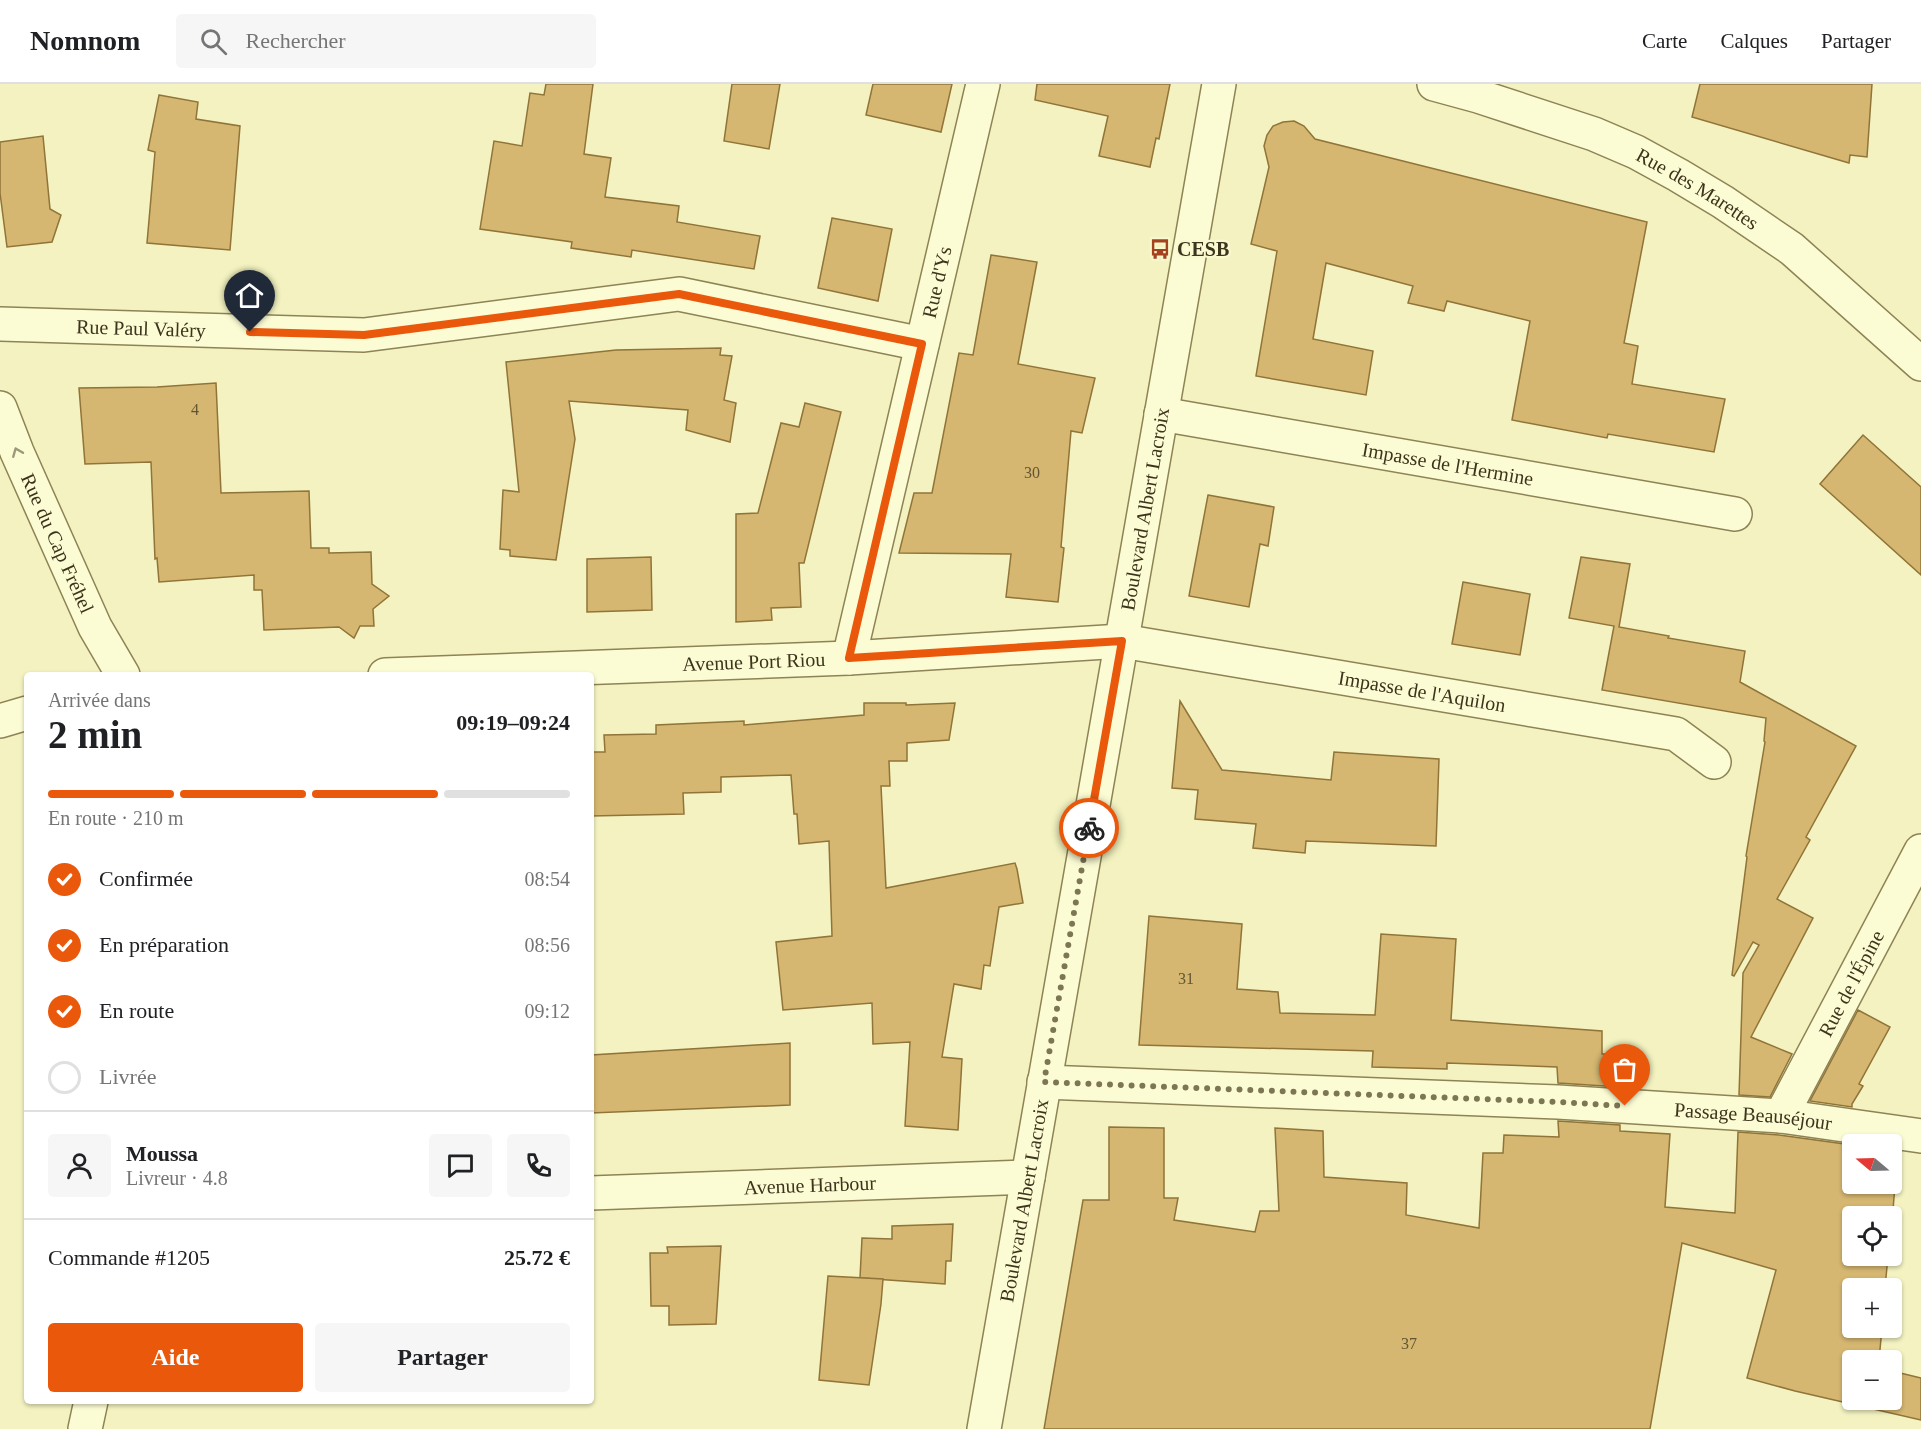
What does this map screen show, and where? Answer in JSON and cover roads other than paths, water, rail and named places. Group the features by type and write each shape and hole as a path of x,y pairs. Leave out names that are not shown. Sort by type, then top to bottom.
{"street":[{"name":"Rue d'Ys","path":"849,658 983,84"},
{"name":"Boulevard Albert Lacroix","path":"984,1429 1219,84"},
{"name":"Rue des Marettes","path":"1434,84 1594,134 1636,152 1678,175 1723,202 1792,249 1921,364"},
{"name":"Rue Paul Valéry","path":"0,324 364,335 679,294 922,344"},
{"name":"Rue du Cap Fréhel","path":"0,408 17,452 95,627 121,672"},
{"name":"Impasse de l'Hermine","path":"1161,414 1735,514"},
{"name":"Avenue Port Riou","path":"467,672 849,658 1122,641"},
{"name":"Impasse de l'Aquilon","path":"1122,641 1676,734 1714,762"},
{"path":"0,721 24,714"},
{"name":"Rue de l'Épine","path":"1781,1116 1921,851"},
{"name":"Passage Beauséjour","path":"1044,1082 1558,1102 1781,1116 1921,1136"},
{"name":"Avenue Harbour","path":"594,1193 1028,1177"},
{"path":"86,1429 90,1404"}],"place":[{"name":"CESB","path":"1160,249"}]}
